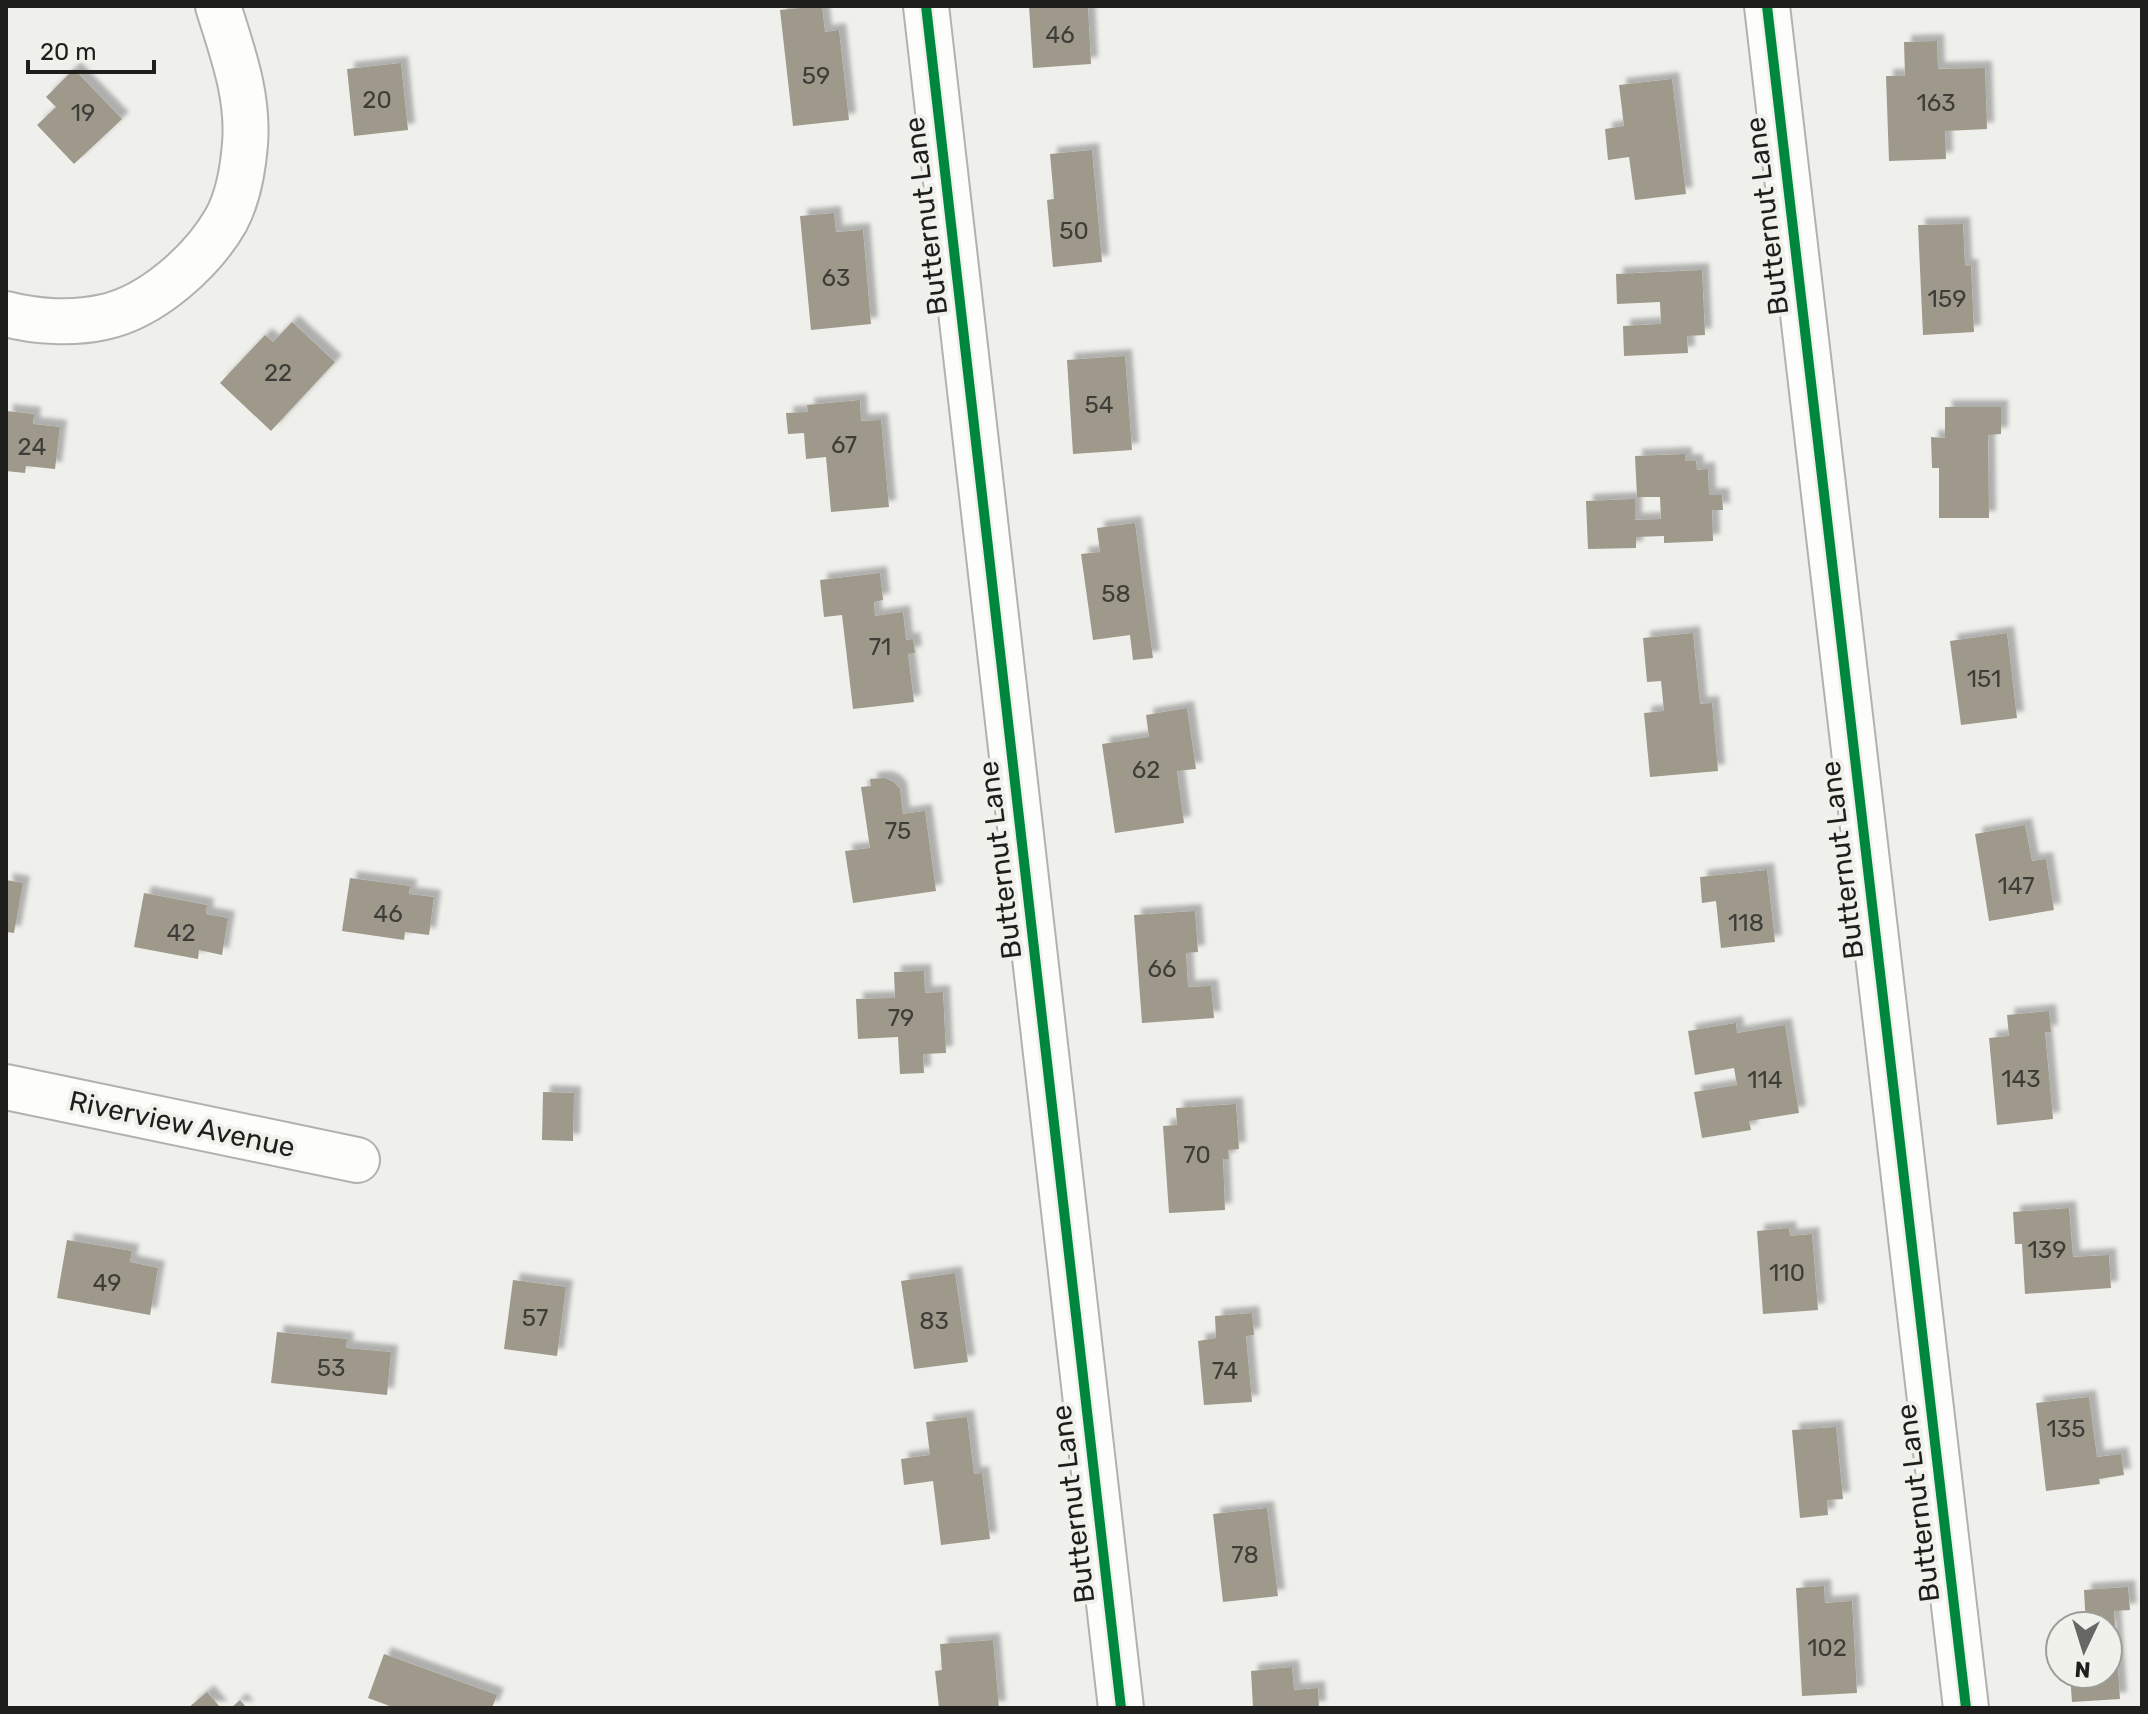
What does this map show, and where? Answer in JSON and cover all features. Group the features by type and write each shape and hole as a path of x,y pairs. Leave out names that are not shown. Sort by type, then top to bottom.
{"street":[{"path":"6,314 63,321 104,317 141,304 171,282 203,252 227,219 241,178 246,141 244,99 218,6"},
{"name":"Butternut Lane","path":"926,6 1121,1708"},
{"name":"Butternut Lane","path":"1767,6 1966,1708"},
{"name":"Riverview Avenue","path":"6,1087 357,1160"}],"building":[{"path":"822,6 825,32 839,30 849,120 793,126 780,10"},
{"path":"1029,6 1088,6 1091,64 1033,68"},
{"path":"1937,41 1938,69 1985,68 1987,129 1945,131 1946,159 1889,161 1886,76 1905,76 1904,42"},
{"path":"401,63 408,130 354,136 347,69"},
{"path":"74,69 122,119 74,164 37,125 56,107 46,97"},
{"path":"1672,79 1686,194 1635,200 1629,157 1608,160 1605,129 1624,126 1619,85"},
{"path":"1092,150 1102,262 1053,267 1047,200 1054,199 1050,154"},
{"path":"834,213 836,232 863,230 871,324 811,330 800,216"},
{"path":"1963,224 1965,266 1971,266 1974,332 1923,335 1918,225"},
{"path":"1702,270 1705,335 1687,336 1688,353 1624,356 1623,326 1661,324 1660,302 1617,304 1616,274"},
{"path":"292,322 335,362 271,431 220,383 265,335 273,342"},
{"path":"1125,356 1132,450 1073,454 1067,360"},
{"path":"860,400 861,421 881,420 889,507 831,512 826,457 806,459 804,433 788,434 786,413 808,412 807,405"},
{"path":"1945,407 2001,407 2001,434 1988,435 1989,518 1939,518 1939,468 1932,468 1931,437 1945,438"},
{"path":"6,411 34,414 33,424 60,427 55,469 26,466 25,473 6,471"},
{"path":"1685,454 1685,461 1696,461 1697,470 1708,469 1709,495 1722,495 1723,510 1712,510 1713,541 1664,543 1664,536 1636,537 1636,548 1588,549 1586,501 1635,499 1635,520 1661,519 1660,497 1637,497 1635,456"},
{"path":"1135,523 1153,658 1133,660 1130,635 1093,640 1081,554 1100,552 1097,528"},
{"path":"880,573 883,600 874,602 875,616 903,612 906,640 913,639 915,653 908,654 914,702 853,709 842,615 824,617 820,580"},
{"path":"1693,633 1700,704 1712,703 1718,771 1650,777 1644,713 1664,711 1661,681 1647,682 1643,638"},
{"path":"2007,633 2017,718 1961,725 1950,641"},
{"path":"1187,708 1196,769 1177,771 1184,823 1115,833 1102,744 1149,737 1146,715"},
{"path":"885,778 900,789 903,814 925,811 936,891 853,903 845,851 870,848 861,787 871,786 870,779"},
{"path":"2025,825 2032,861 2046,859 2054,910 1989,921 1975,834"},
{"path":"1767,870 1775,942 1721,948 1716,901 1702,903 1700,877"},
{"path":"350,878 410,886 409,894 434,897 429,935 405,932 404,940 342,931"},
{"path":"6,880 23,883 14,933 6,932"},
{"path":"144,893 207,905 206,914 228,918 222,955 199,950 198,959 134,947"},
{"path":"1195,911 1198,952 1186,953 1188,987 1211,986 1214,1018 1142,1023 1134,915"},
{"path":"924,971 925,993 943,992 946,1053 923,1054 924,1073 900,1074 898,1037 858,1039 856,999 895,998 894,972"},
{"path":"2049,1011 2051,1032 2045,1032 2053,1119 1997,1125 1989,1038 2009,1036 2007,1015"},
{"path":"1736,1023 1737,1033 1785,1025 1799,1113 1749,1121 1751,1130 1702,1138 1694,1092 1737,1085 1734,1068 1695,1075 1688,1031"},
{"path":"543,1092 574,1093 573,1141 542,1140"},
{"path":"1236,1104 1239,1149 1228,1150 1229,1159 1223,1159 1225,1210 1169,1213 1163,1126 1177,1125 1176,1108"},
{"path":"2069,1208 2073,1257 2109,1255 2111,1288 2025,1294 2022,1244 2015,1244 2013,1212"},
{"path":"1789,1228 1790,1236 1812,1234 1818,1310 1763,1314 1757,1231"},
{"path":"67,1240 132,1251 130,1262 158,1268 150,1315 57,1298"},
{"path":"955,1273 968,1362 914,1369 901,1281"},
{"path":"513,1280 566,1287 557,1356 504,1349"},
{"path":"1252,1313 1254,1335 1246,1336 1252,1402 1204,1405 1198,1341 1216,1338 1215,1316"},
{"path":"277,1332 347,1339 346,1348 391,1352 387,1395 271,1383"},
{"path":"2089,1397 2097,1457 2121,1454 2124,1475 2099,1479 2100,1484 2046,1491 2036,1403"},
{"path":"967,1417 974,1474 982,1473 990,1539 941,1545 933,1481 904,1485 901,1459 930,1455 926,1422"},
{"path":"1836,1427 1843,1499 1827,1500 1828,1515 1800,1518 1792,1430"},
{"path":"1267,1508 1278,1596 1223,1602 1213,1514"},
{"path":"1824,1586 1825,1603 1852,1601 1857,1693 1802,1696 1796,1588"},
{"path":"2128,1587 2130,1610 2085,1610 2084,1590"},
{"path":"993,1640 999,1708 939,1708 935,1671 942,1670 940,1644"},
{"path":"384,1654 497,1695 492,1708 395,1708 368,1698"},
{"path":"1292,1667 1294,1690 1318,1688 1319,1708 1253,1708 1251,1671"},
{"path":"2071,1690 2119,1690 2120,1699 2072,1702"},
{"path":"207,1692 221,1708 188,1708"},
{"path":"240,1700 247,1708 231,1708"}],"cycle path":[{"path":"926,6 1121,1708"},
{"path":"1767,6 1966,1708"}]}
